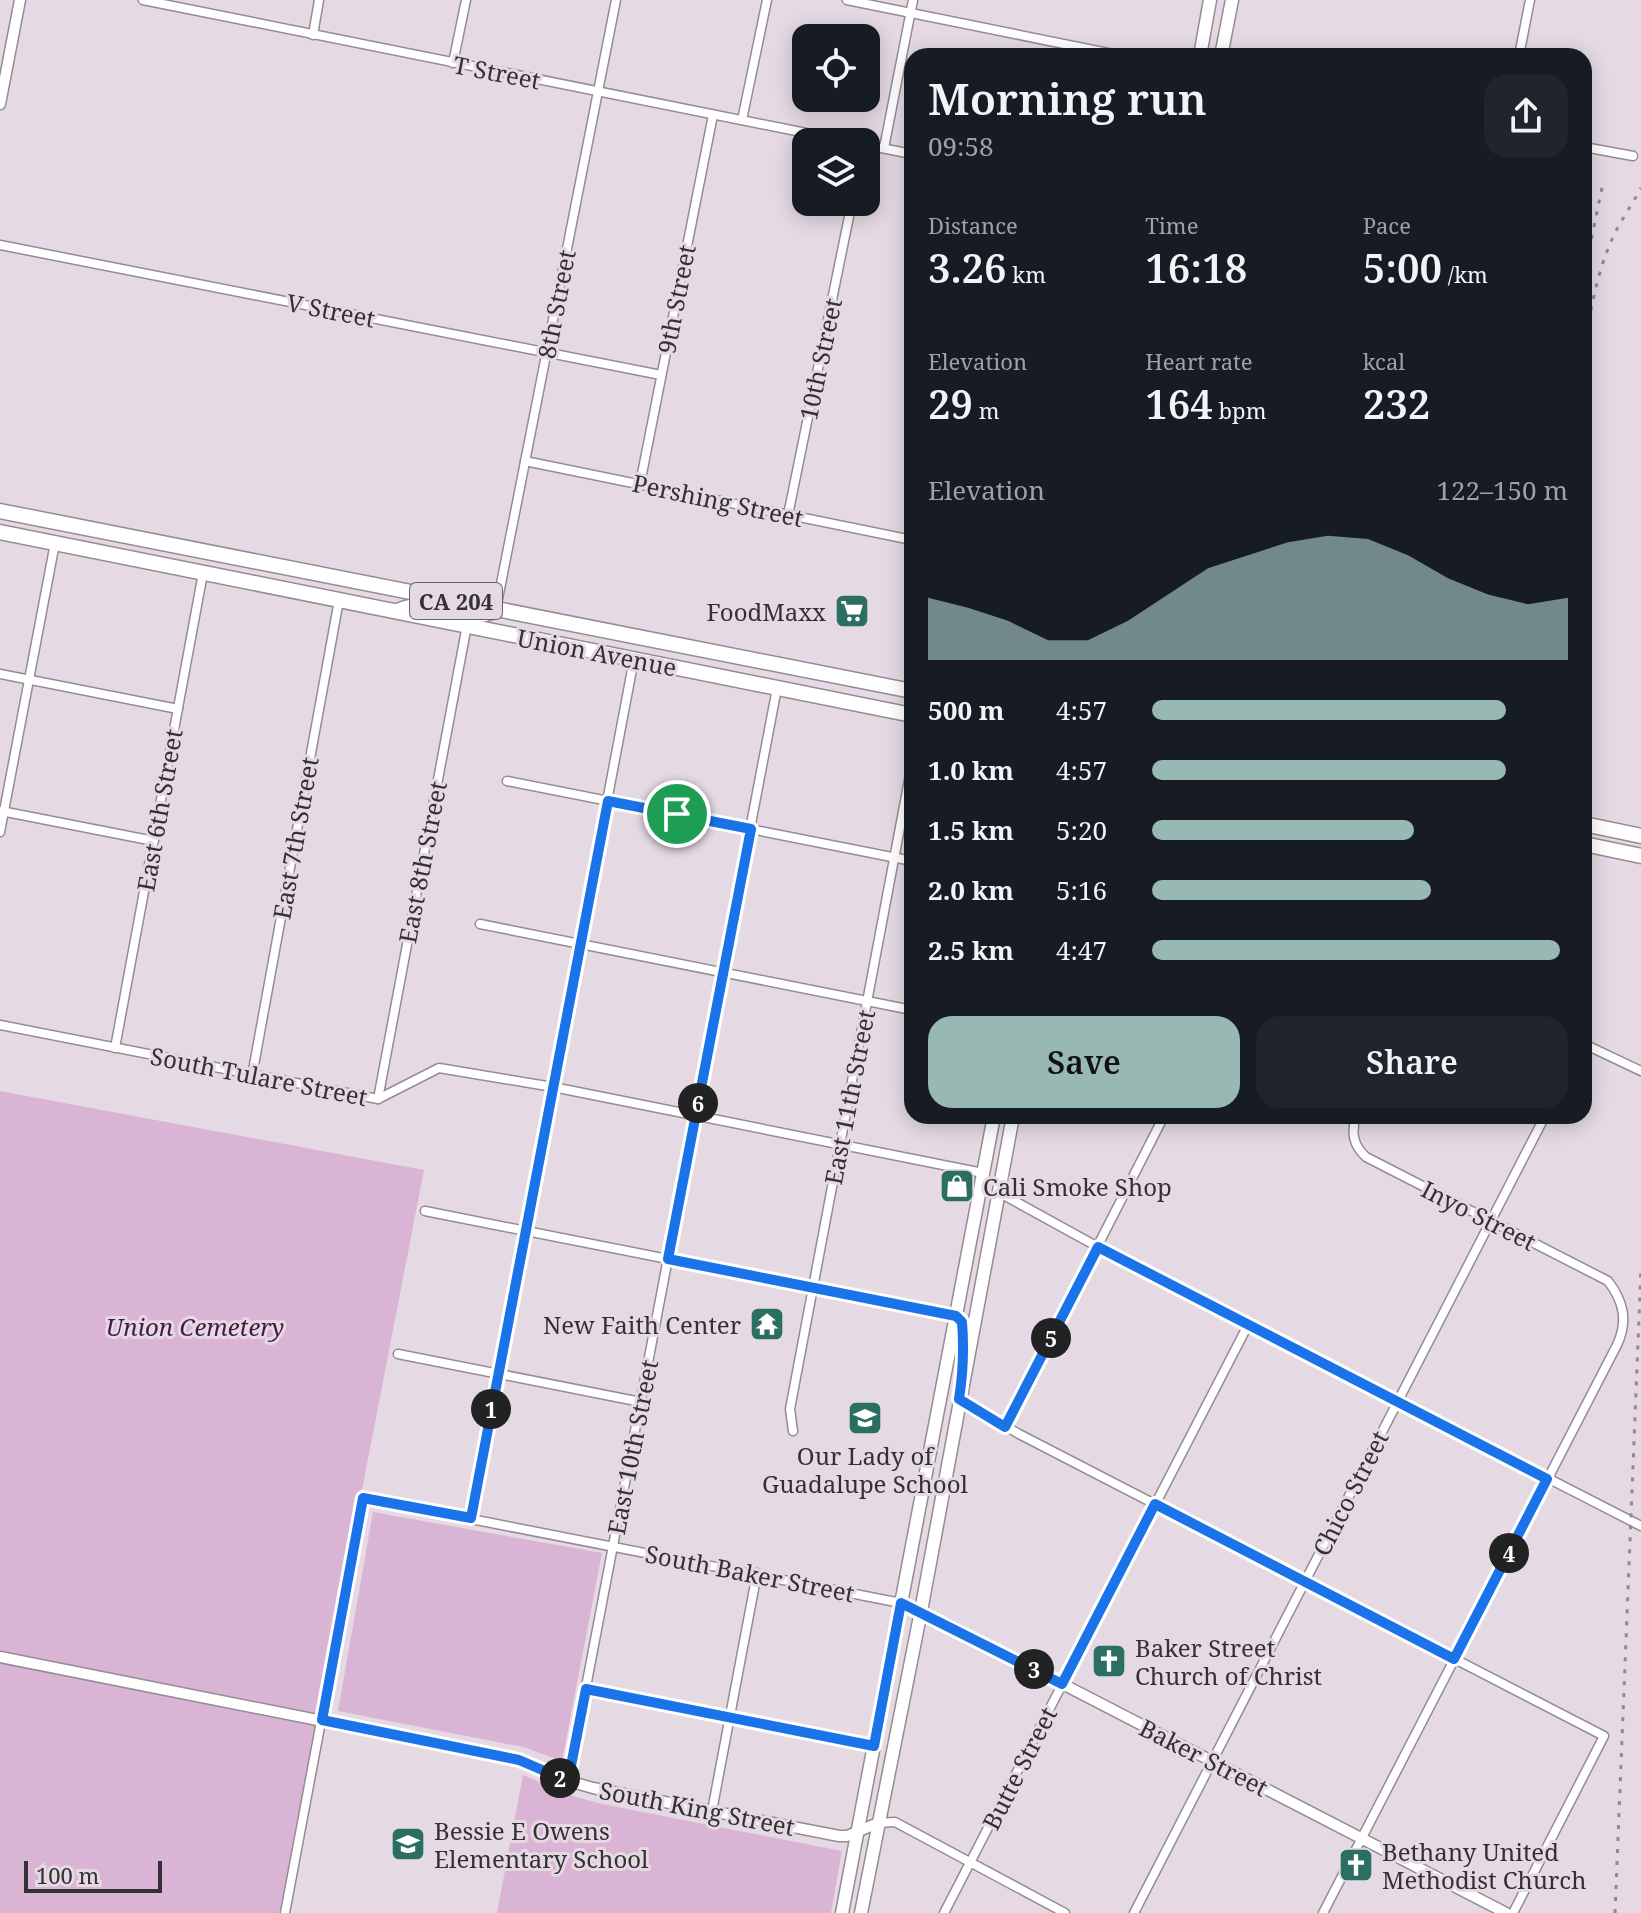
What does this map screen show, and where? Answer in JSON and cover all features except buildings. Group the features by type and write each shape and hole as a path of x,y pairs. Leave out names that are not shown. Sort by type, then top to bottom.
{"highway":[{"name":"Union Avenue","path":"0,511 904,689"},
{"name":"Union Avenue","path":"0,532 904,713"},
{"path":"397,612 417,605 481,616 496,609"},
{"path":"1592,826 1641,836"},
{"path":"1592,846 1641,856"}],"main road":[{"path":"1201,48 1210,0"},
{"path":"1223,48 1232,0"},
{"path":"842,1913 993,1124"},
{"path":"994,1124 992,1182 998,1192"},
{"path":"861,1913 1011,1124"},
{"path":"956,1316 962,1322 962,1382"}],"street":[{"path":"0,104 20,0"},
{"name":"T Street","path":"143,0 792,130"},
{"path":"313,35 319,0"},
{"path":"453,63 466,0"},
{"name":"8th Street","path":"496,609 616,0"},
{"path":"742,120 767,0"},
{"path":"847,0 1082,48"},
{"path":"884,148 913,0"},
{"path":"1521,48 1530,0"},
{"name":"9th Street","path":"640,484 713,115"},
{"path":"880,147 904,152"},
{"path":"1592,148 1633,156"},
{"name":"10th Street","path":"788,515 849,216"},
{"name":"V Street","path":"0,245 661,375"},
{"name":"Pershing Street","path":"525,461 904,538"},
{"path":"0,832 55,543"},
{"name":"East 6th Street","path":"115,1048 203,573"},
{"name":"East 7th Street","path":"252,1076 339,600"},
{"name":"East 8th Street","path":"378,1099 467,625"},
{"path":"471,1518 634,659"},
{"path":"0,674 178,709"},
{"name":"East 10th Street","path":"568,1781 777,688"},
{"path":"507,781 904,859"},
{"name":"East 11th Street","path":"793,1431 790,1409 904,805"},
{"path":"2,811 154,841"},
{"path":"480,924 904,1008"},
{"name":"South Tulare Street","path":"0,1025 378,1099 439,1068 553,1087 983,1173"},
{"path":"1592,1048 1641,1071"},
{"path":"1005,1427 1160,1124"},
{"name":"Inyo Street","path":"1355,1124 1355,1143 1366,1157 1608,1281 1623,1306 1621,1336 1547,1479"},
{"name":"Chico Street","path":"1134,1913 1541,1124"},
{"path":"998,1192 1248,1325 1641,1526"},
{"path":"425,1211 956,1316"},
{"name":"Butte Street","path":"944,1913 1248,1325"},
{"path":"398,1354 641,1402"},
{"path":"959,1399 1005,1427 1604,1736 1513,1913"},
{"path":"1323,1913 1547,1479"},
{"name":"South Baker Street","path":"322,1720 363,1498 901,1603"},
{"path":"712,1811 757,1573"},
{"name":"Baker Street","path":"901,1603 1506,1913"},
{"name":"South King Street","path":"0,1657 519,1760 568,1781 839,1836 878,1823"},
{"path":"586,1689 874,1746"},
{"path":"285,1913 322,1720"},
{"path":"878,1823 895,1822 1065,1913"}],"green space":[{"name":"Union Cemetery","path":"0,1091 424,1170 280,1913 0,1913"},
{"path":"373,1512 602,1553 562,1761 523,1747 338,1711"},
{"path":"523,1775 569,1795 602,1804 842,1851 831,1913 497,1913"}],"railway":[{"path":"1592,236 1603,183"},
{"path":"1592,306 1607,250 1641,188"},
{"path":"1615,1913 1641,1268"}],"place":[{"name":"FoodMaxx","path":"852,611"},
{"name":"Cali Smoke Shop","path":"957,1186"},
{"name":"New Faith Center","path":"767,1324"},
{"name":"Our Lady of Guadalupe School","path":"865,1418"},
{"name":"Baker Street Church of Christ","path":"1109,1661"},
{"name":"Bessie E Owens Elementary School","path":"408,1844"},
{"name":"Bethany United Methodist Church","path":"1356,1865"}],"route":[{"path":"608,801 677,814 751,829 668,1259 956,1316 962,1322 963,1331 959,1399 1005,1427 1098,1247 1547,1479 1454,1659 1155,1504 1062,1684 901,1603 874,1746 586,1689 568,1781 519,1760 322,1720 363,1498 471,1518 608,801"}]}
